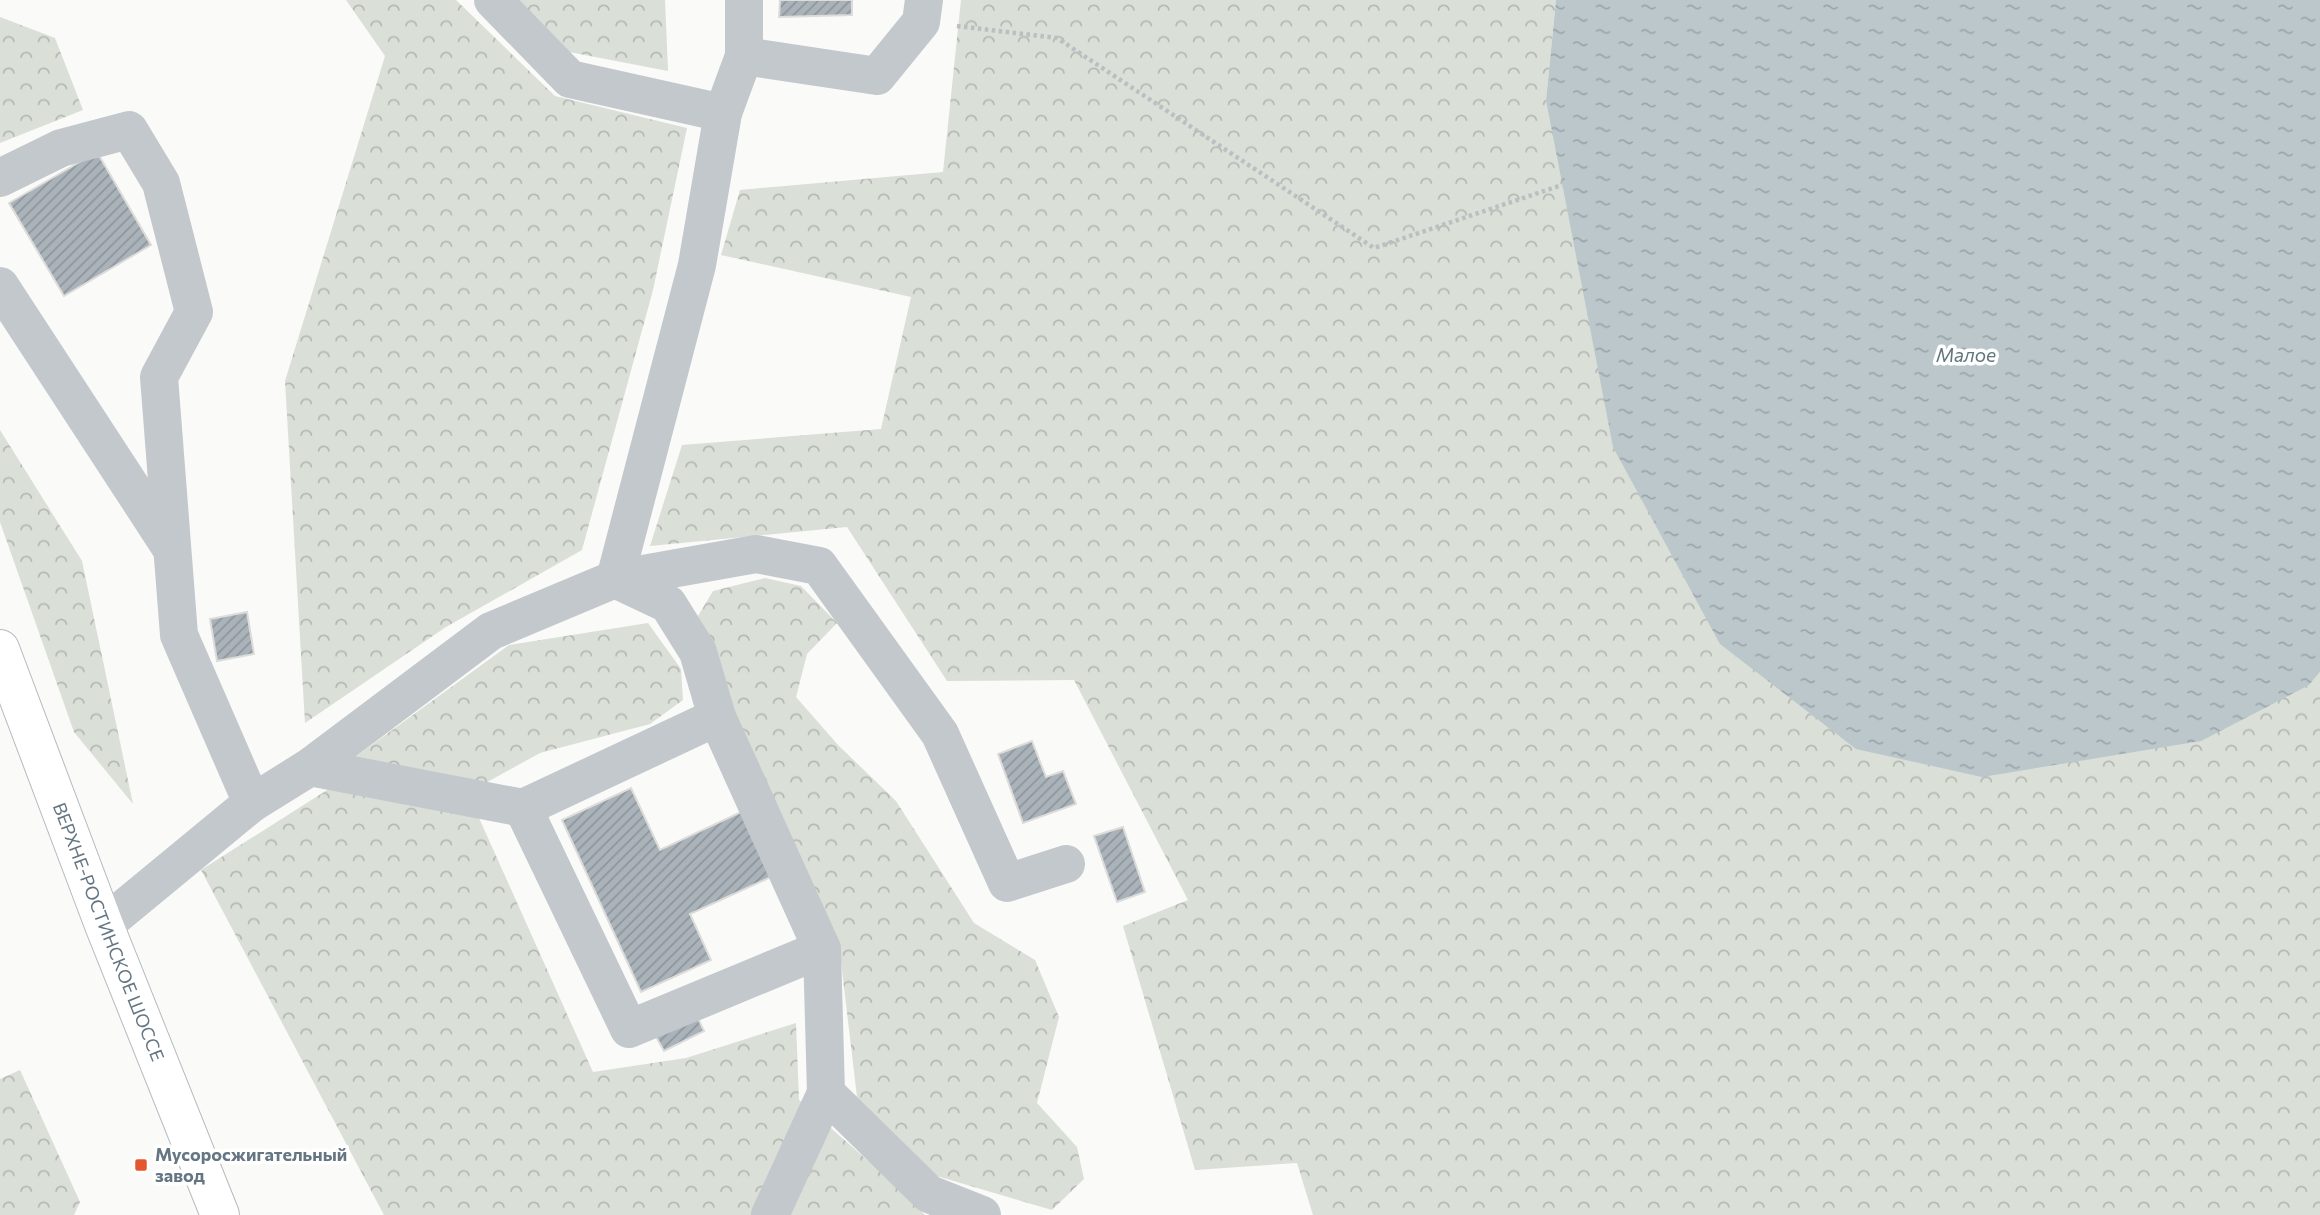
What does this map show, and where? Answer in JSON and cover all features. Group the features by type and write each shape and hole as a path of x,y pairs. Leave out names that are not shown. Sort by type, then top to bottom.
{"main road":[{"name":"ВЕРХНЕ-РОСТИНСКОЕ ШОССЕ","path":"0,649 104,925 220,1215"}],"lane":[{"path":"493,0 570,79 723,113"},
{"path":"615,579 697,265 723,113 744,56 744,0"},
{"path":"744,56 877,76 923,11"},
{"path":"0,178 61,148 129,130 161,183 194,312 159,377 179,635 251,803"},
{"path":"0,286 172,550"},
{"path":"104,925 251,803 310,767 491,631 615,579 756,554 819,566 940,734 1006,883 1066,864"},
{"path":"615,579 667,604 698,652 717,718 822,949 826,1093 770,1215"},
{"path":"310,767 523,808 717,718"},
{"path":"523,808 629,1029 822,949"},
{"path":"826,1093 929,1194 982,1215"}],"path":[{"path":"923,11 1057,38 1374,248 1562,185"}],"green space":[{"path":"346,0 456,0 555,96 687,128 653,290 582,550 446,627 305,723 285,381 385,56"},
{"path":"512,0 665,0 668,71 564,51"},
{"path":"961,0 1556,0 1546,100 2309,685 2320,672 2320,1215 1313,1215 1297,1163 1195,1170 1123,926 1188,900 1074,680 947,681 847,527 650,546 682,445 881,429 911,297 721,255 740,190 943,172"},
{"path":"0,17 55,38 83,110 0,143"},
{"path":"0,430 82,561 133,804 74,732 0,522"},
{"path":"765,578 801,586 837,623 807,654 796,697 838,745 896,801 974,923 1035,960 1059,1017 1037,1103 1077,1147 1084,1179 1052,1210 930,1174 857,1097 839,945 733,713 717,652 698,616 713,591"},
{"path":"648,623 681,669 683,700 650,724 540,753 480,786 351,760 509,645"},
{"path":"335,785 479,818 593,1072 686,1058 796,1023 799,1100 891,1181 925,1215 384,1215 201,870"},
{"path":"20,1070 80,1202 74,1215 0,1215 0,1079"}],"water":[{"name":"Малое","path":"1556,0 2320,0 2320,672 2309,685 2201,741 1982,777 1856,749 1720,644 1613,447 1546,100"}],"building":[{"path":"780,0 852,0 852,15 779,17"},
{"path":"97,152 151,245 64,296 9,203"},
{"path":"247,612 254,654 217,661 210,619"},
{"path":"1032,741 1046,777 1063,771 1076,804 1023,823 998,754"},
{"path":"631,788 660,850 741,812 771,877 690,914 711,960 641,992 562,820"},
{"path":"1123,827 1145,892 1117,902 1094,836"},
{"path":"696,1014 704,1031 664,1051 655,1035"}],"place":[{"name":"Мусоросжигательный завод","path":"141,1165"}]}
